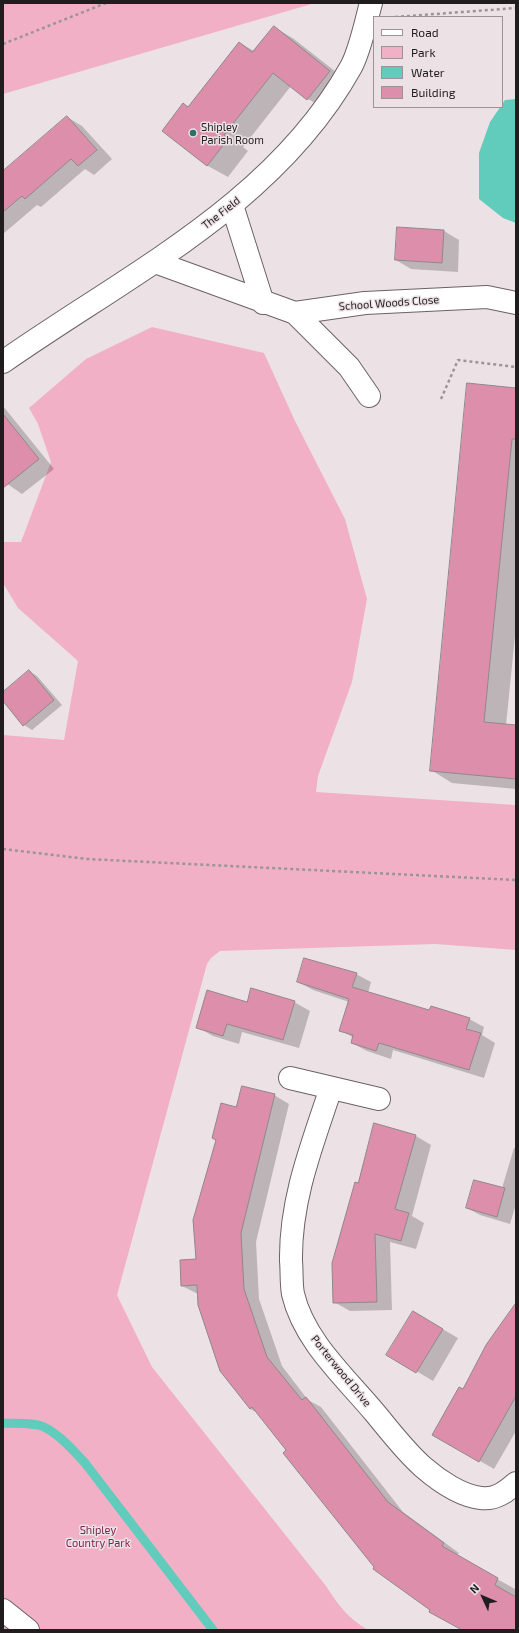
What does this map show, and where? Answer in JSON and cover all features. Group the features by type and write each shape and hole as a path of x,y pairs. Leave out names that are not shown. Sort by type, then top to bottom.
{"street":[{"name":"The Field","path":"3,362 155,262 232,205 279,162 317,119 352,65 371,3"},
{"path":"232,205 264,303"},
{"name":"School Woods Close","path":"155,262 264,303 295,313 365,303 487,297 516,303"},
{"path":"295,313 349,367 369,396"},
{"path":"290,1078 379,1099"},
{"name":"Porterwood Drive","path":"331,1088 306,1163 296,1199 291,1231 293,1293 307,1328 331,1362 424,1468 452,1487 467,1495 482,1498 497,1497 506,1492 516,1483"},
{"path":"3,1610 28,1630"}],"path":[{"path":"3,44 106,3"},
{"path":"408,16 516,8"},
{"path":"441,399 458,360 516,368"},
{"path":"3,849 87,859 407,873 516,880"}],"green space":[{"path":"3,3 315,3 3,94"},
{"name":"Shipley Country Park","path":"152,327 264,353 295,421 345,519 367,599 352,682 318,776 316,792 516,805 516,950 435,944 220,951 211,958 207,964 117,1295 152,1367 326,1586 339,1605 349,1616 368,1630 3,1630 3,735 64,740 78,661 18,608 3,583 3,542 21,542 51,462 38,424 29,408 86,359"}],"water":[{"path":"516,99 516,223 503,218 479,199 479,153 490,122 500,108 503,108 503,103 505,100"}],"building":[{"path":"274,26 330,71 307,100 273,73 224,135 228,139 207,166 162,131 183,103 188,107 239,42 252,52"},
{"path":"67,116 97,150 78,166 71,159 25,199 22,196 3,212 3,171"},
{"path":"397,227 444,230 442,263 395,260"},
{"path":"467,383 516,388 516,439 512,439 484,722 516,725 516,779 430,771"},
{"path":"3,414 39,459 3,488"},
{"path":"29,670 54,700 23,726 3,701 3,692"},
{"path":"304,958 357,973 352,987 429,1010 431,1006 470,1018 466,1029 481,1033 469,1070 379,1043 376,1051 351,1043 353,1035 339,1031 349,999 297,982"},
{"path":"251,988 295,1001 283,1040 227,1024 223,1036 196,1028 207,990 247,1002"},
{"path":"242,1086 275,1094 241,1233 244,1289 267,1357 302,1400 306,1397 388,1502 444,1543 442,1546 498,1578 495,1585 516,1597 516,1630 462,1630 429,1612 430,1610 373,1569 374,1567 283,1453 286,1450 252,1407 250,1409 220,1371 198,1305 197,1285 181,1286 180,1260 196,1259 193,1220 216,1140 212,1138 221,1103 236,1107"},
{"path":"374,1123 416,1135 395,1209 409,1213 401,1241 375,1234 377,1302 333,1303 332,1263 355,1182 358,1183"},
{"path":"474,1180 505,1188 497,1217 466,1208"},
{"path":"516,1303 516,1396 479,1462 432,1435 459,1387 463,1389 486,1345"},
{"path":"413,1311 443,1329 416,1373 386,1355"}],"waterway":[{"path":"3,1423 40,1425 61,1438 85,1463 213,1630"}],"place":[{"name":"Shipley Parish Room","path":"193,133"}]}
